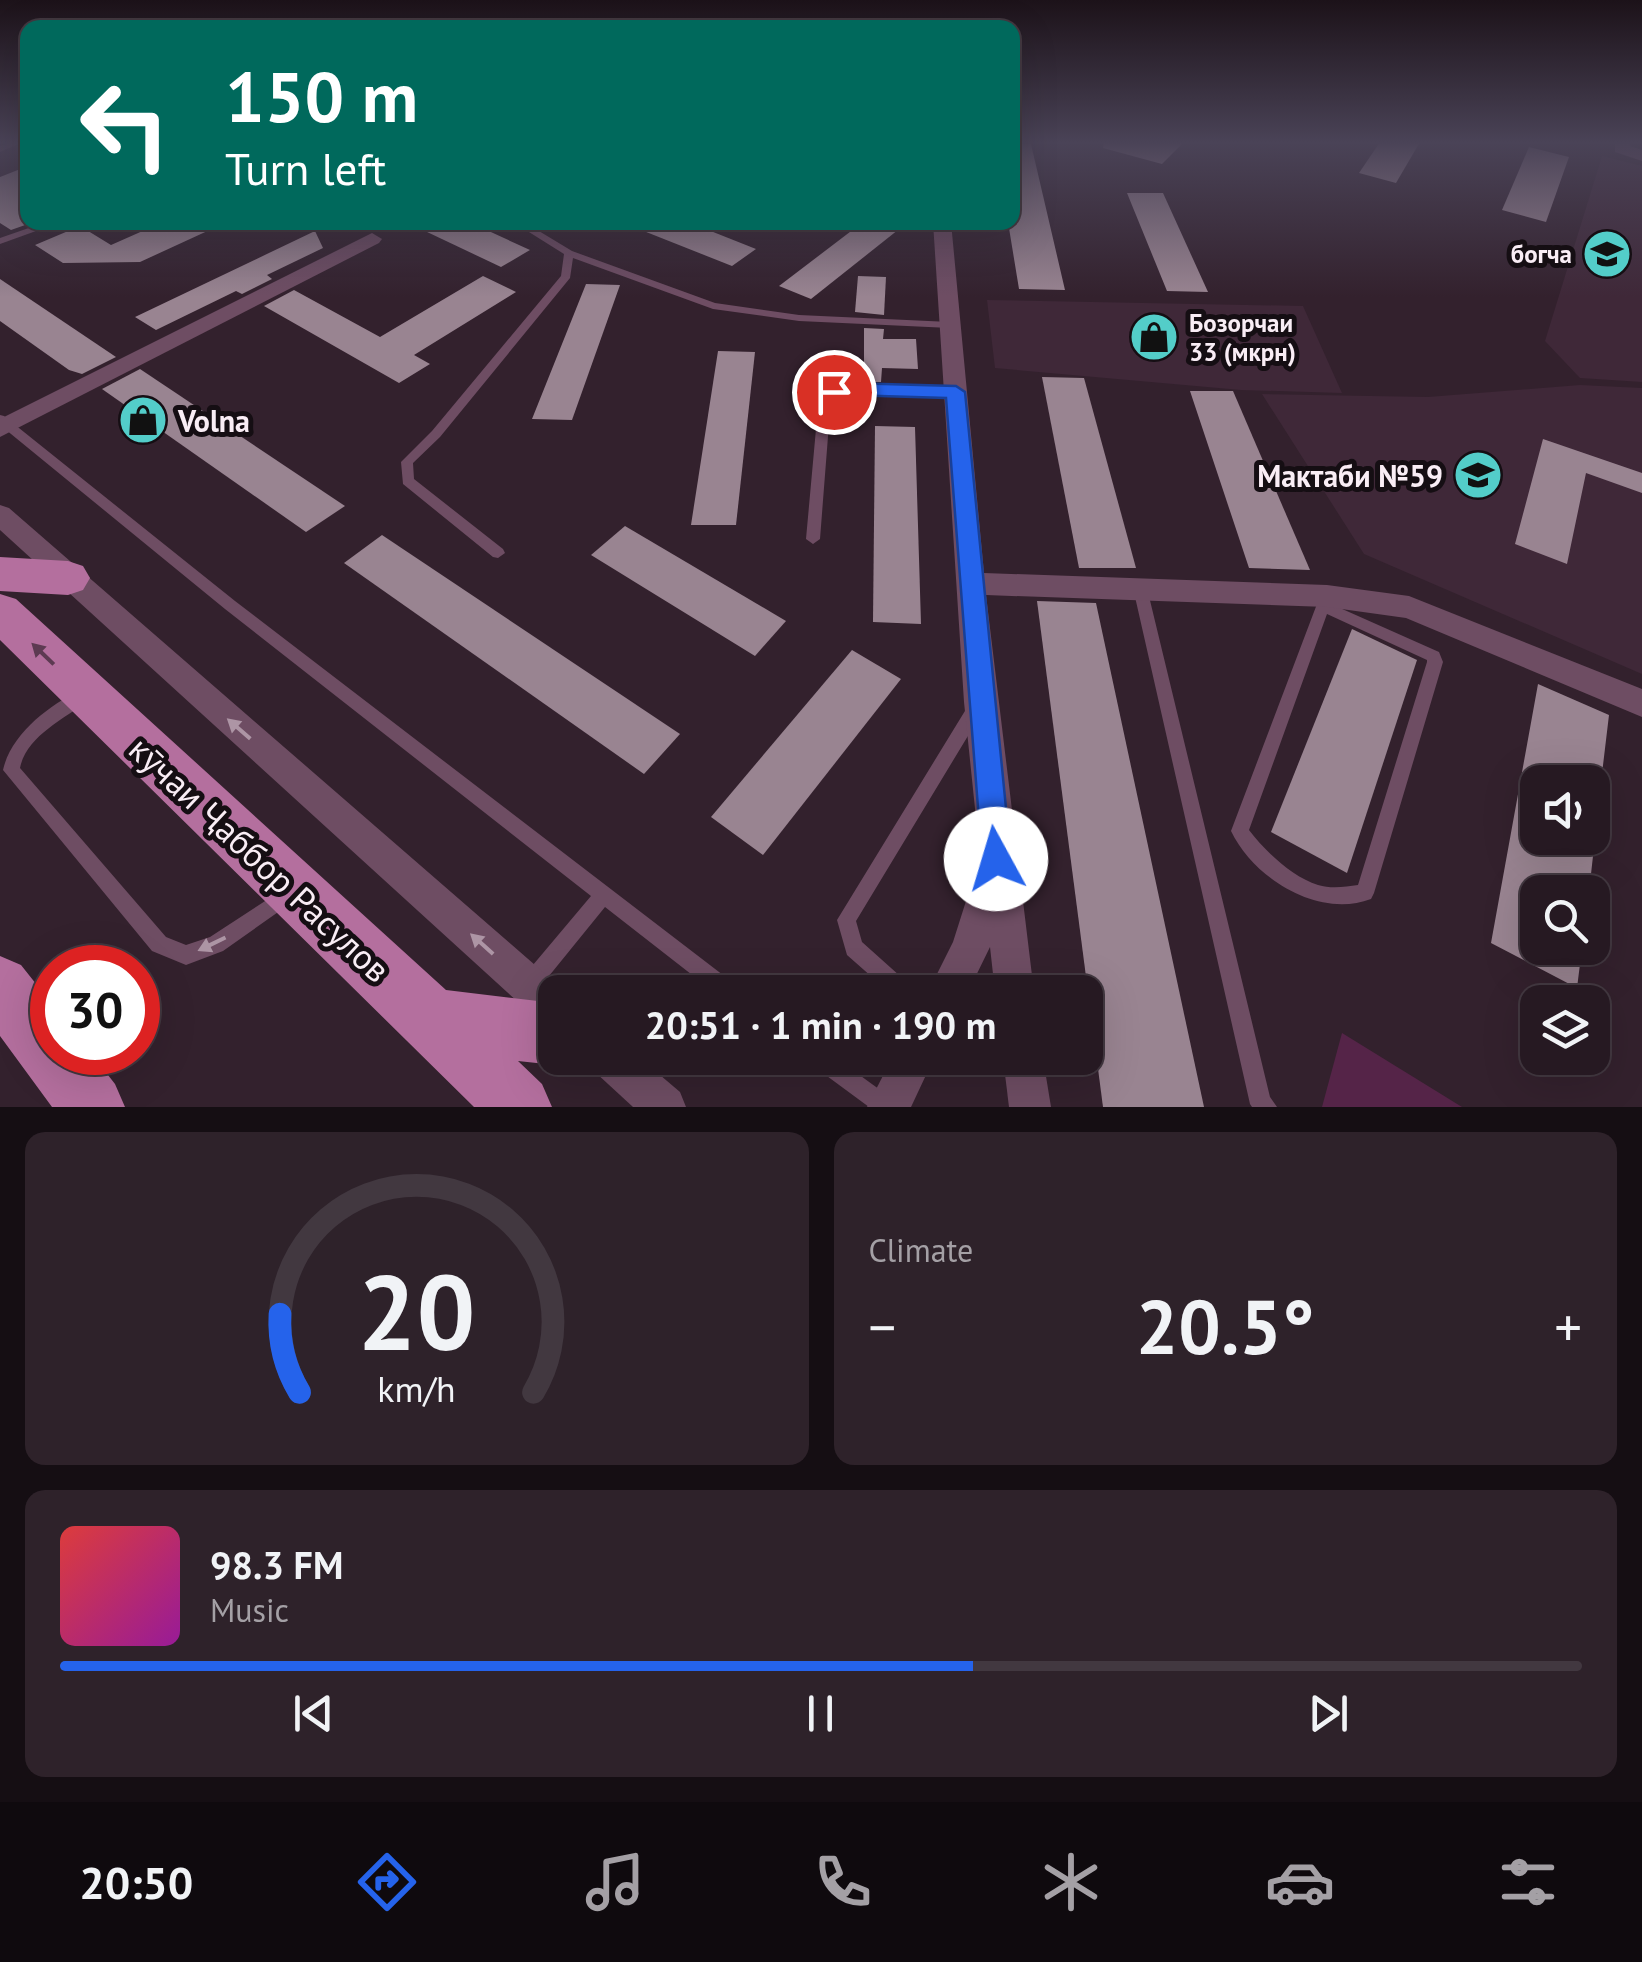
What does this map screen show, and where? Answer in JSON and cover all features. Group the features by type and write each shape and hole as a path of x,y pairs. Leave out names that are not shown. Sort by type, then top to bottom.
{"main road":[{"path":"0,574 68,578"},
{"name":"кӯчаи Ҷаббор Расулов","path":"0,612 432,1019 519,1107"},
{"path":"0,986 92,1107"},
{"path":"432,1019 538,1010"}],"street":[{"path":"943,230 980,702 1012,975"},
{"path":"3,424 372,239"},
{"path":"0,515 538,1006"},
{"path":"970,583 1140,588 1409,607 1642,703"},
{"path":"957,975 970,949 996,859"},
{"path":"628,1075 665,1107"},
{"path":"887,1107 905,1075"},
{"path":"1025,1075 1030,1107"}],"lane":[{"path":"0,241 33,230"},
{"path":"530,230 569,253 713,306 800,318 950,325"},
{"path":"498,553 408,481 408,462 436,434 566,276 569,253"},
{"path":"813,540 824,396 847,389 956,392"},
{"path":"3,424 706,975"},
{"path":"1140,588 1261,1104 1266,1107"},
{"path":"1326,601 1434,656 1435,662 1365,893 1342,897 1314,893 1248,848 1240,831 1326,601"},
{"path":"85,694 23,742 12,758 11,770 159,944 186,955 216,944 294,891"},
{"path":"885,975 854,948 846,920 980,702"},
{"path":"561,975 602,897"},
{"path":"842,1075 887,1107"}],"shaded area":[{"name":"богча","path":"1590,194 1642,194 1642,382 1580,378 1545,341"},
{"name":"Бозорчаи 33 (мкрн)","path":"987,300 1303,306 1342,393 1241,390 995,368"},
{"name":"Мактаби №59","path":"1580,385 1642,388 1642,674 1364,554 1262,394 1428,397"},
{"path":"1342,1033 1462,1107 1322,1107"}],"building":[{"path":"0,194 20,194 20,227 11,230 0,223"},
{"path":"1020,194 1043,194 1065,290 1019,289 1009,230 1020,230"},
{"path":"1127,194 1163,194 1208,292 1167,291"},
{"path":"1509,194 1556,194 1546,222 1502,210"},
{"path":"71,230 87,230 111,245 145,230 210,230 140,262 63,263 35,245"},
{"path":"423,230 486,230 530,250 501,267"},
{"path":"641,230 708,230 756,249 732,266"},
{"path":"852,230 898,230 811,299 779,286"},
{"path":"315,231 323,248 267,275 272,279 242,294 236,291 156,330 135,317"},
{"path":"483,276 516,292 414,355 430,364 399,383 264,306 294,290 380,337"},
{"path":"858,276 886,277 884,315 855,312"},
{"path":"0,279 116,357 82,374 69,370 0,321"},
{"path":"586,284 620,285 572,420 532,419"},
{"path":"864,328 884,329 883,339 916,339 918,369 882,368 881,382 864,382"},
{"path":"718,351 755,352 736,525 691,525"},
{"path":"140,369 345,506 306,532 102,389"},
{"path":"1042,377 1084,378 1136,568 1079,568"},
{"path":"1190,391 1233,391 1310,570 1249,568"},
{"path":"875,426 915,427 921,624 873,622"},
{"path":"1543,439 1642,473 1642,493 1586,473 1567,564 1515,544"},
{"path":"625,526 786,621 755,656 591,555"},
{"path":"382,535 680,734 644,774 344,563"},
{"path":"1037,601 1096,603 1204,1107 1103,1107 1099,1075 1103,1075 1103,975 1086,975"},
{"path":"1352,629 1417,660 1347,873 1271,832"},
{"path":"852,650 901,679 763,855 711,817"},
{"path":"1538,684 1609,715 1603,765 1523,765"},
{"path":"1520,783 1520,855 1593,855 1591,875 1520,875 1520,958 1491,943"},
{"path":"1533,965 1580,965 1577,985"}],"place":[{"name":"богча","path":"1607,254"},
{"name":"Бозорчаи 33 (мкрн)","path":"1154,337"},
{"name":"Volna","path":"143,420"},
{"name":"Мактаби №59","path":"1478,475"}],"route":[{"path":"834,392 956,392 996,859"}]}
